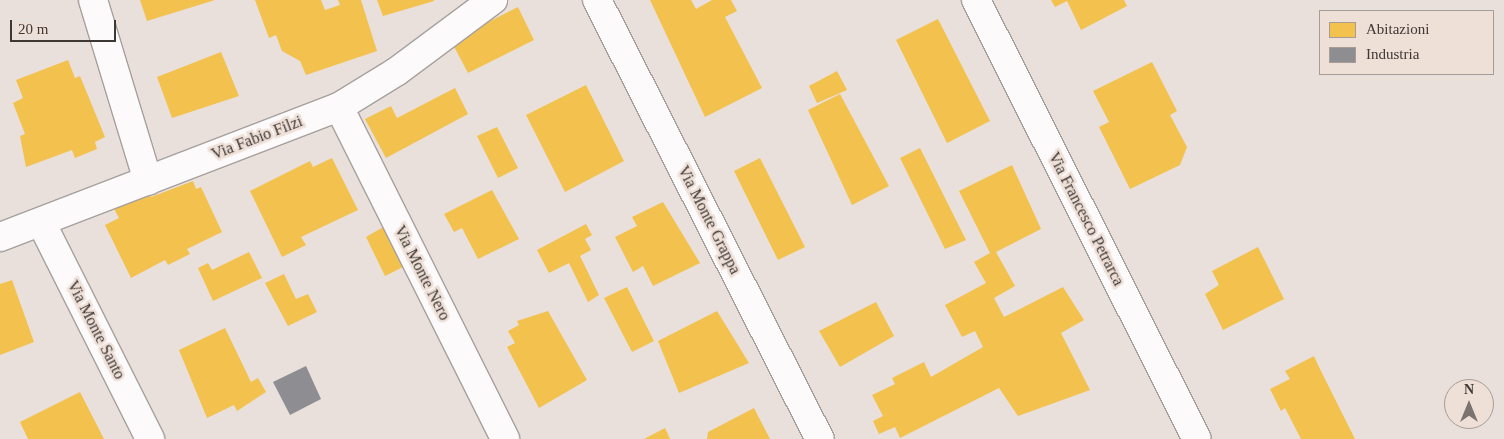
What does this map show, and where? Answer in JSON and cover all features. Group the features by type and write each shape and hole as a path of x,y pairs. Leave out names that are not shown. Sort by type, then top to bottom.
{"street":[{"path":"93,0 148,181"},
{"name":"Via Fabio Filzi","path":"0,237 339,107 396,72 492,0"},
{"name":"Via Monte Grappa","path":"597,0 820,439"},
{"name":"Via Francesco Petrarca","path":"976,0 1196,439"},
{"name":"Via Monte Nero","path":"339,107 505,439"},
{"name":"Via Monte Santo","path":"41,222 150,439"}],"building: Abitazioni":[{"path":"140,0 215,0 147,21"},
{"path":"255,0 321,0 325,10 340,5 338,0 361,0 377,51 306,75 300,61 282,51 276,35 269,38"},
{"path":"377,0 434,0 434,1 383,16"},
{"path":"650,0 691,0 696,9 712,0 731,0 737,11 725,17 762,88 705,117"},
{"path":"1051,0 1124,0 1127,6 1081,30 1067,1 1055,7"},
{"path":"518,7 534,40 468,73 451,41"},
{"path":"938,19 990,121 947,143 896,40"},
{"path":"221,52 239,96 172,118 157,77"},
{"path":"68,60 75,78 80,76 105,137 95,142 97,149 75,158 72,150 26,167 20,136 25,134 13,103 23,98 16,80"},
{"path":"1152,62 1177,111 1170,115 1187,147 1180,165 1130,189 1099,127 1109,122 1093,91"},
{"path":"837,71 847,90 817,103 809,86"},
{"path":"586,85 624,161 565,192 526,115"},
{"path":"455,88 468,114 386,158 365,119 391,106 397,118"},
{"path":"840,94 889,186 852,205 808,110"},
{"path":"497,127 518,168 498,178 477,136"},
{"path":"920,148 966,240 945,249 900,158"},
{"path":"332,158 358,210 301,237 306,245 282,257 250,191 310,161 313,167"},
{"path":"760,158 805,247 778,260 734,171"},
{"path":"1012,165 1041,229 996,252 1015,286 994,298 1004,317 1063,287 1084,320 1061,333 1090,390 1018,416 999,388 900,438 895,427 879,434 873,421 883,416 872,395 895,384 892,378 924,362 931,377 983,347 975,331 962,337 945,305 986,283 974,262 990,253 959,191"},
{"path":"193,181 196,189 201,187 222,232 187,249 190,254 168,265 165,260 131,278 105,225 119,218 112,205 147,189 151,197"},
{"path":"492,190 519,239 478,259 462,228 454,232 444,214"},
{"path":"663,202 700,263 653,286 643,266 633,272 615,237 637,226 632,217"},
{"path":"586,224 592,235 585,239 591,250 580,256 599,295 588,302 569,263 549,273 537,250"},
{"path":"385,226 405,266 385,276 366,237"},
{"path":"1258,247 1284,299 1223,330 1205,294 1219,285 1212,271"},
{"path":"249,252 262,278 213,301 198,268 208,263 212,270"},
{"path":"284,274 296,299 308,294 317,312 288,326 265,283"},
{"path":"12,280 34,342 0,355 0,284"},
{"path":"627,287 654,341 632,352 604,298"},
{"path":"876,302 894,336 840,367 819,331"},
{"path":"548,311 587,380 539,408 507,347 515,343 508,331 519,325 517,321"},
{"path":"717,311 749,363 679,393 658,341"},
{"path":"225,328 251,382 258,378 266,392 237,411 234,405 207,418 179,350"},
{"path":"1314,356 1355,439 1301,439 1285,408 1281,411 1270,389 1290,379 1285,371"},
{"path":"80,392 104,439 28,439 20,422"},
{"path":"754,408 770,439 707,439 708,432"},
{"path":"665,428 670,439 644,439"}],"building: Industria":[{"path":"306,366 321,399 290,415 273,382"}]}
